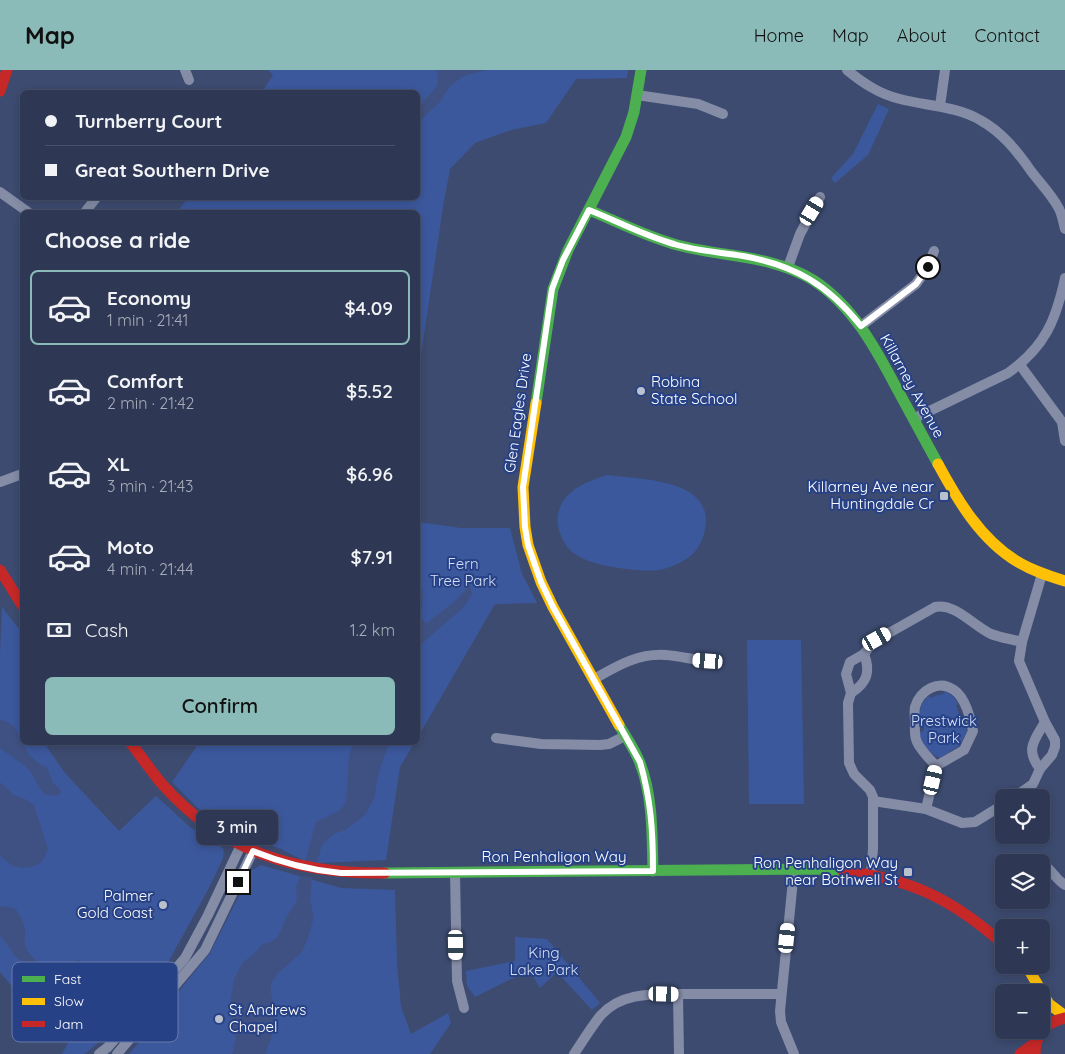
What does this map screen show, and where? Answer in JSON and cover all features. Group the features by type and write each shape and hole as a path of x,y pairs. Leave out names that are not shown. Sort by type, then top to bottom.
{"street":[{"path":"0,91 7,70"},
{"path":"185,70 189,80"},
{"name":"Glen Eagles Drive","path":"641,70 627,137 563,260 552,289 523,487 525,527 533,562 553,607 640,762 647,786 652,820 653,871"},
{"path":"847,70 870,87 888,95 906,101 940,106 960,112 979,119 998,132 1062,206 1065,229"},
{"path":"940,106 945,70"},
{"path":"637,95 698,104 723,114"},
{"path":"0,192 25,210"},
{"path":"788,267 800,234 820,197"},
{"path":"86,210 94,200"},
{"name":"Killarney Avenue","path":"589,210 676,245 766,260 788,267 830,292 861,326 954,493 972,521 1002,551 1029,568 1065,581"},
{"path":"861,326 916,284 928,267 934,251"},
{"path":"913,419 1008,373 1020,365 1041,343 1048,332 1059,307 1065,278"},
{"path":"1020,365 1064,424 1065,441"},
{"path":"0,482 20,475"},
{"path":"0,570 20,602"},
{"path":"1026,789 1033,784 1055,747 1054,740 1019,661 1022,642 1042,574"},
{"path":"871,874 873,802 872,794 854,774 849,763 848,703 851,693 847,681 847,668 854,659 864,654 870,644 877,639 940,606 954,610 990,633 1022,642"},
{"path":"851,693 862,685 867,676 864,654"},
{"path":"594,679 629,660 645,656 666,655 708,661"},
{"path":"926,809 936,766 964,750 973,731 962,698 953,689 943,685 931,687 925,692 916,706 915,713 916,739 936,766"},
{"path":"1040,770 1032,758 1032,748 1045,722"},
{"path":"496,738 541,744 600,745 609,744 625,736"},
{"name":"Ron Penhaligon Way","path":"132,745 163,785 211,828 241,845 275,860 323,871 358,873 840,870 871,874 908,883 944,899 969,915 995,937"},
{"path":"873,802 926,809 956,821 968,823 974,822 995,809"},
{"path":"178,965 184,958 208,915 241,845"},
{"path":"178,982 205,950 253,851"},
{"path":"794,870 780,1011 782,1022 794,1054"},
{"path":"455,872 456,981 464,1008"},
{"path":"1050,872 1065,885"},
{"path":"1031,974 1049,1004 1065,1017"},
{"path":"574,1054 601,1015 628,998 644,995 678,994 781,994"},
{"path":"678,994 679,1054"},
{"path":"1050,1023 1065,1017"},
{"path":"99,1054 112,1042"},
{"path":"117,1054 127,1042"},
{"path":"1020,1054 1035,1048"}],"green space":[{"path":"268,70 628,70 627,78 576,79 546,123 511,130 475,143 450,169 420,362 420,210 179,210 186,200 420,200 420,90 263,90 273,75"},
{"path":"878,104 889,109 868,155 835,183 831,178 853,154"},
{"path":"608,475 658,481 690,492 700,502 706,516 704,534 694,553 671,567 650,571 598,564 572,552 563,540 558,526 558,515 561,506 565,498 580,486"},
{"name":"Fern Tree Park","path":"420,522 461,528 510,528 522,574 537,603 495,604 420,734"},
{"path":"2,607 20,630 20,745 45,745 65,773 119,831 156,796 190,827 224,849 223,858 210,886 168,962 12,962 12,986 0,972 0,654"},
{"path":"747,640 801,640 804,804 749,804"},
{"name":"Prestwick Park","path":"945,691 955,698 962,723 965,722 967,731 960,745 940,758 929,750 922,740 919,732 924,731 924,719 920,719 920,712 922,704 929,696 931,698 944,694"},
{"path":"198,745 413,745 400,767 386,860 317,863 305,861 281,849 239,834 198,808 172,782"},
{"path":"261,865 341,888 395,890 397,963 401,1007 411,1034 448,1013 451,1023 430,1054 129,1054 140,1042 178,1042 178,992 210,953 252,870"},
{"name":"King Lake Park","path":"515,937 547,939 600,1003 592,1010 557,972 540,988 529,970 475,997 467,986 466,971 515,961"},
{"path":"69,1042 99,1042 85,1054 62,1054"}],"shaded area":[{"path":"437,70 486,70 464,76 450,86 440,102 425,116 420,125 420,110 424,101 437,86"},
{"path":"420,585 423,592 421,619 427,623 455,601 470,585 472,594 464,607 420,645"},
{"path":"0,720 6,721 15,727 20,737 20,745 24,745 29,755 45,766 53,783 61,790 59,795 47,795 44,793 29,770 0,748"},
{"path":"353,745 388,745 379,772 374,799 365,815 345,830 334,834 322,845 317,863 305,861 316,822 337,812 345,804"},
{"path":"0,782 14,795 34,805 48,849 42,862 34,866 23,868 13,866 0,856"},
{"path":"301,876 312,877 310,899 314,917 307,941 301,953 277,974 271,984 274,1006 274,1031 265,1054 232,1054 236,1038 229,1010 234,979 243,962 255,953 261,945 278,937 286,918 296,902 296,887"},
{"path":"0,906 15,908 24,926 27,950 38,962 22,962 0,935"}],"traffic: fast":[{"path":"536,403 553,289 568,250 626,137 634,112 641,70"},
{"path":"589,210 666,242 781,266 813,280 827,290 851,314 871,342 938,464"},
{"path":"619,725 638,758 644,776 650,802 653,871"},
{"path":"385,873 817,869 843,871"}],"traffic: slow":[{"path":"536,403 523,487 528,545 541,582 553,607 619,725"},
{"path":"938,464 962,505 993,543 1018,562 1041,573 1065,581"},
{"path":"1031,974 1049,1004 1065,1016"}],"traffic: jam":[{"path":"0,91 7,70"},
{"path":"0,570 20,602"},
{"path":"132,745 162,784 185,807 210,827 236,842 263,854 292,863 321,869 385,873"},
{"path":"843,871 889,879 930,894 967,915 995,937"},
{"path":"1035,1054 1037,1041 1043,1030 1052,1022 1065,1018"},
{"path":"1020,1054 1035,1043"}],"place":[{"name":"Robina State School","path":"641,391"},
{"name":"Killarney Ave near Huntingdale Cr","path":"944,496"},
{"name":"Ron Penhaligon Way near Bothwell St","path":"908,872"},
{"name":"Palmer Gold Coast","path":"163,905"},
{"name":"St Andrews Chapel","path":"219,1019"}],"route":[{"path":"238,882 253,851 275,860 298,866 341,873 653,871 652,820 647,786 640,762 553,607 541,582 528,545 523,507 523,487 552,289 563,260 589,210 676,245 766,260 788,267 830,292 861,326 916,284 928,267"}]}
